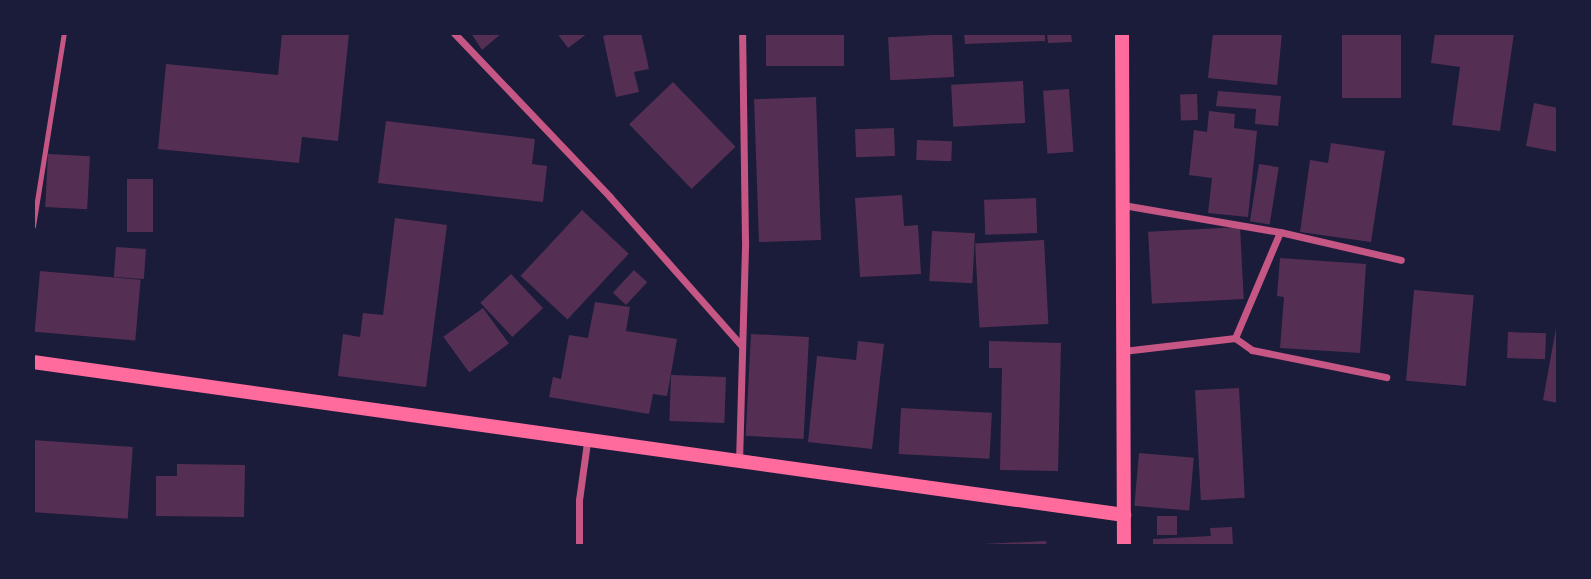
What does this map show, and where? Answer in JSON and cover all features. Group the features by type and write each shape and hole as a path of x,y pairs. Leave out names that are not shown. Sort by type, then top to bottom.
{"main road":[{"path":"1122,33 1124,546"},
{"path":"33,362 587,442 1124,515"}],"street":[{"path":"454,33 610,197 741,345"},
{"path":"739,462 742,33"},
{"path":"1123,205 1280,232 1401,260"},
{"path":"1236,338 1280,232"},
{"path":"1123,351 1236,338 1252,349 1386,377"},
{"path":"579,546 579,499 587,442"}],"lane":[{"path":"33,226 64,33"}],"building":[{"path":"282,33 349,33 338,141 302,137 299,163 158,149 166,64 278,75"},
{"path":"471,33 502,33 482,50"},
{"path":"557,33 588,33 568,48"},
{"path":"641,33 649,69 634,72 639,92 616,97 603,36"},
{"path":"766,33 844,33 844,66 766,66"},
{"path":"964,33 1045,33 1045,41 965,44"},
{"path":"1047,33 1071,33 1072,42 1048,43"},
{"path":"1213,33 1282,33 1277,85 1208,78"},
{"path":"1342,33 1401,33 1401,98 1342,98"},
{"path":"1435,33 1514,33 1500,131 1452,125 1460,67 1431,63"},
{"path":"952,34 954,77 890,80 888,37"},
{"path":"1023,81 1025,123 953,127 951,85"},
{"path":"673,82 736,147 692,189 629,124"},
{"path":"1069,89 1073,152 1047,154 1043,91"},
{"path":"1218,91 1281,96 1278,126 1255,124 1256,109 1216,106"},
{"path":"1197,94 1198,120 1181,121 1180,95"},
{"path":"816,97 821,240 759,242 754,99"},
{"path":"1534,103 1558,108 1558,152 1526,146"},
{"path":"1209,111 1235,114 1234,128 1257,131 1248,217 1208,213 1212,178 1189,175 1194,130 1207,132"},
{"path":"386,121 535,139 532,164 547,166 543,202 378,183"},
{"path":"894,128 895,156 856,157 855,129"},
{"path":"917,140 952,141 951,161 916,160"},
{"path":"1331,143 1385,151 1371,242 1300,232 1310,160 1328,163"},
{"path":"48,154 90,156 87,209 45,207"},
{"path":"1259,164 1279,167 1270,224 1250,221"},
{"path":"127,179 153,179 153,232 127,232"},
{"path":"902,195 904,226 918,225 921,274 860,277 855,198"},
{"path":"1036,198 1037,233 985,235 984,200"},
{"path":"582,210 629,254 567,319 521,276"},
{"path":"395,218 447,225 426,387 338,376 343,334 360,337 363,313 383,315"},
{"path":"1240,227 1244,299 1152,304 1148,232"},
{"path":"932,231 975,233 972,283 929,281"},
{"path":"1044,240 1048,324 979,327 975,244"},
{"path":"116,247 146,249 144,279 114,277"},
{"path":"1280,258 1366,264 1360,353 1280,348 1284,297 1277,296"},
{"path":"634,270 647,282 626,305 613,293"},
{"path":"40,271 141,280 135,341 35,332"},
{"path":"511,274 543,308 512,337 480,303"},
{"path":"1414,290 1474,295 1466,386 1406,381"},
{"path":"595,302 630,307 626,331 677,339 667,396 653,394 649,414 549,397 553,377 561,379 569,335 588,338"},
{"path":"483,308 509,344 469,372 443,337"},
{"path":"1558,328 1558,403 1543,400"},
{"path":"1508,332 1546,333 1545,359 1507,358"},
{"path":"751,334 809,337 804,439 746,436"},
{"path":"858,341 884,344 872,449 808,442 817,356 856,360"},
{"path":"989,341 1061,343 1058,471 1000,470 1002,368 989,368"},
{"path":"671,375 726,377 724,423 669,421"},
{"path":"1239,388 1245,498 1201,500 1195,390"},
{"path":"901,408 992,413 989,459 899,454"},
{"path":"33,440 133,447 128,519 33,512"},
{"path":"1139,453 1194,458 1189,511 1134,506"},
{"path":"177,464 245,465 244,517 156,516 156,476 177,476"},
{"path":"1157,516 1177,516 1177,535 1157,535"},
{"path":"1232,527 1233,546 1153,546 1153,539 1211,536 1210,528"},
{"path":"1046,541 1047,546 982,546 982,544"}]}
